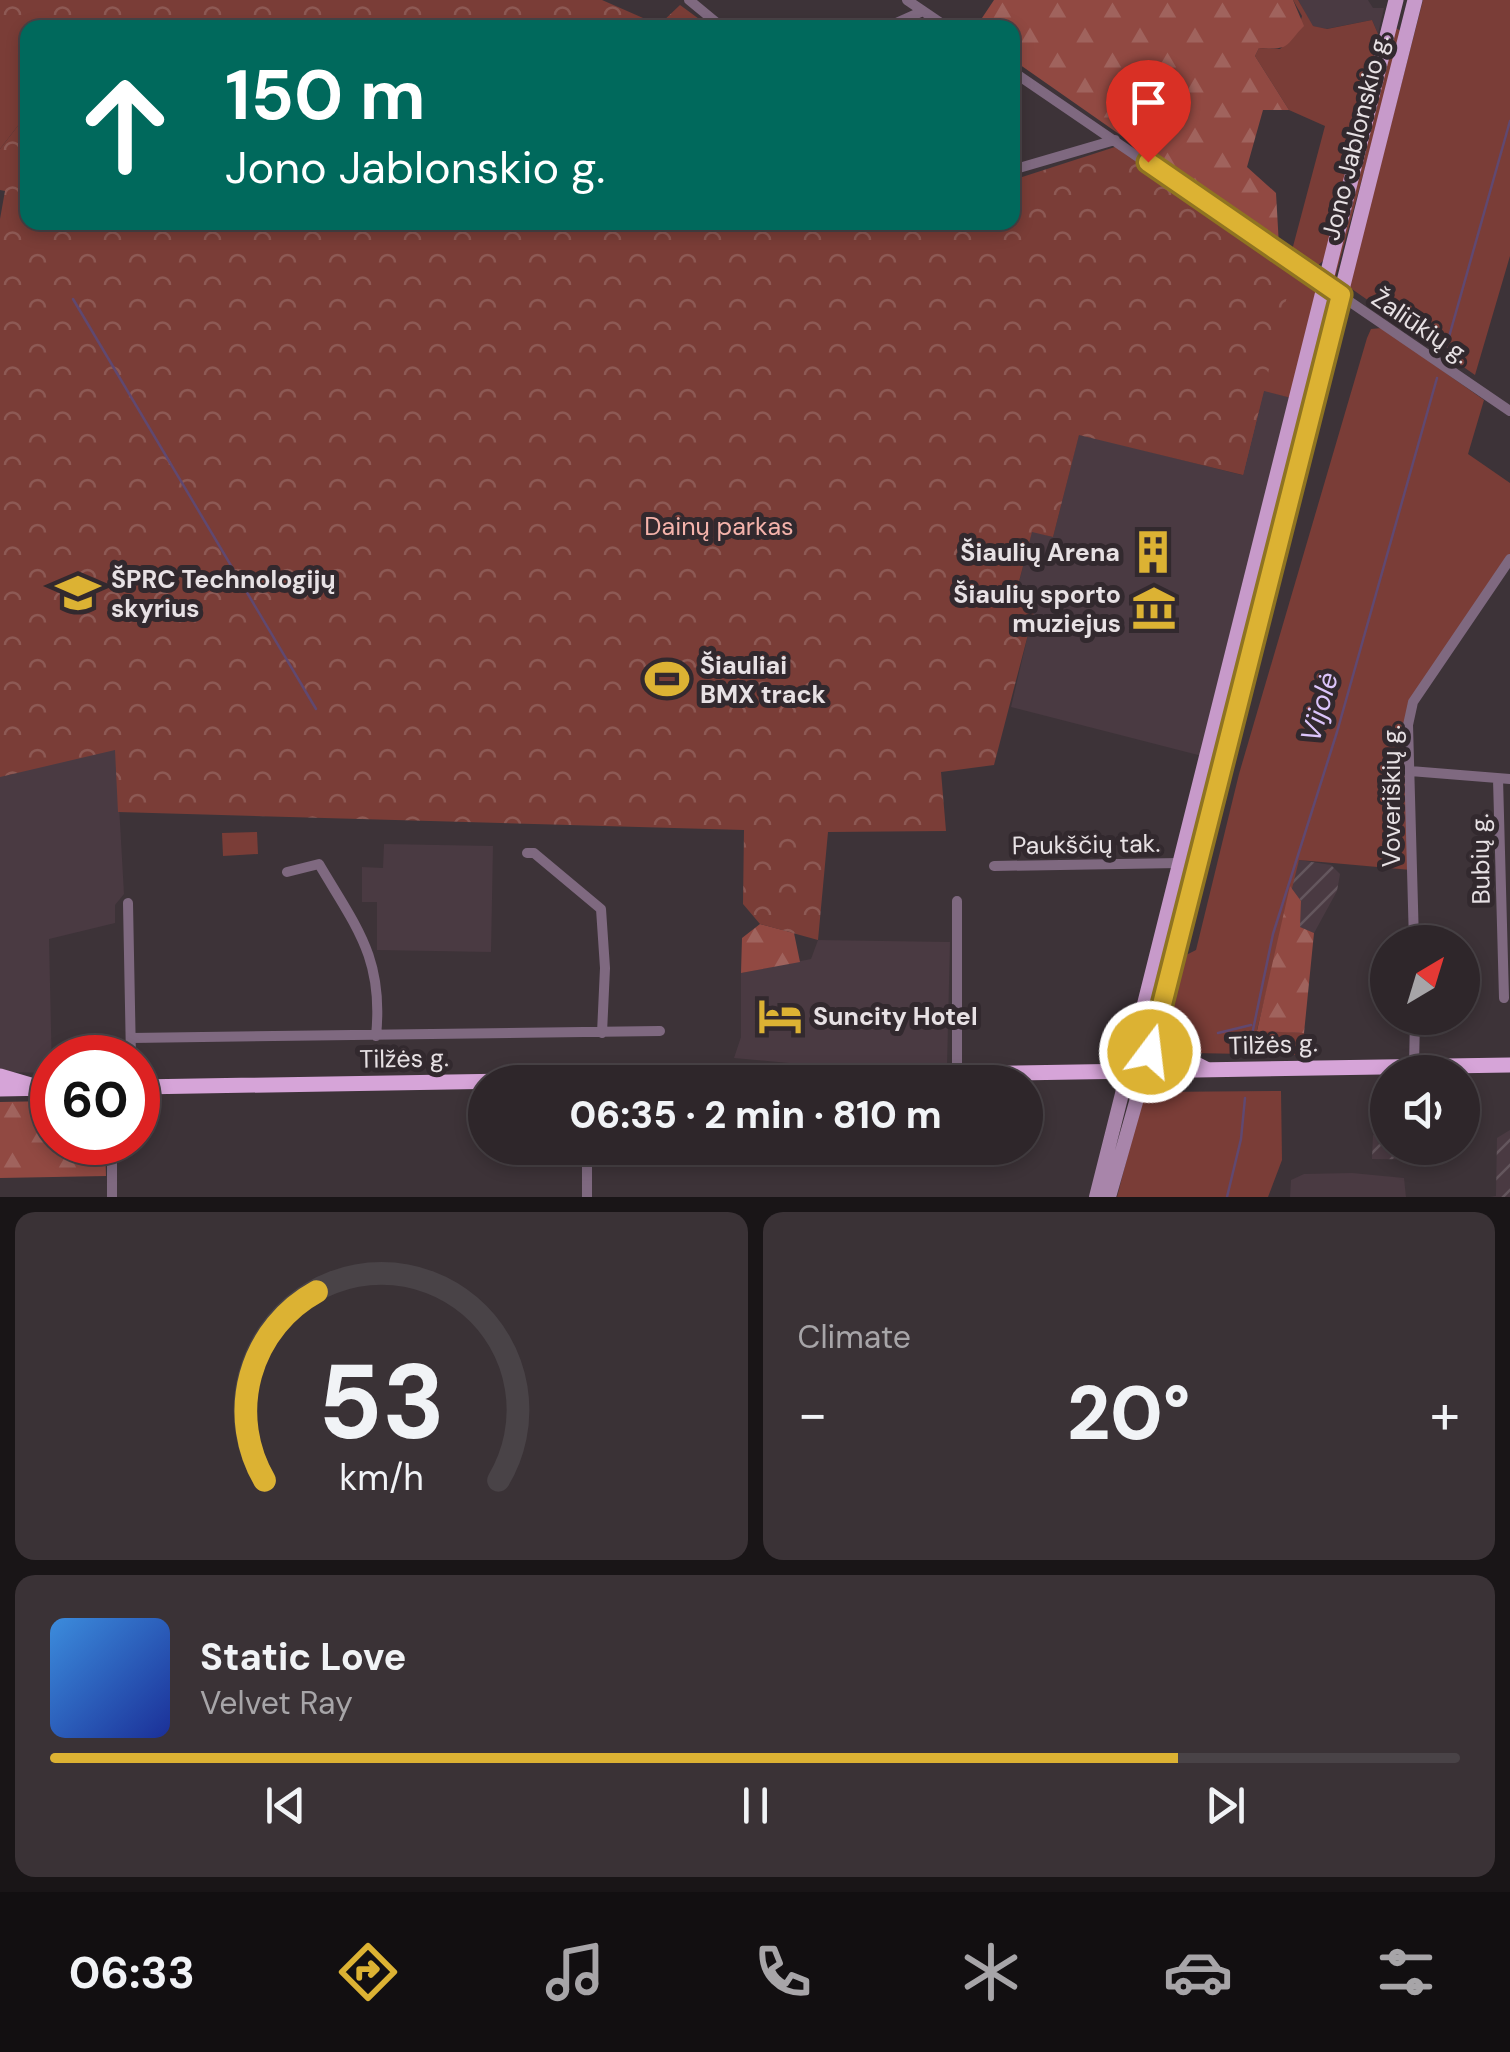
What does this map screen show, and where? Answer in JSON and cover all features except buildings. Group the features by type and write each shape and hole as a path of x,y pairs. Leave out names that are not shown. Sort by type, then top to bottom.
{"highway":[{"path":"1161,1009 1163,1028 1174,1051 1212,1071"},
{"name":"Tilžės g.","path":"1480,1065 1510,1065"},
{"name":"Tilžės g.","path":"1043,1075 1370,1067"},
{"path":"0,1076 30,1084"},
{"name":"Tilžės g.","path":"160,1087 468,1083"},
{"path":"0,1089 30,1088"}],"main road":[{"name":"Jono Jablonskio g.","path":"1187,865 1324,284 1396,0"},
{"name":"Jono Jablonskio g.","path":"1187,865 1341,295 1415,0"},
{"path":"1096,1197 1135,1074 1161,1009 1187,865"},
{"path":"1109,1197 1187,865"}],"street":[{"path":"690,0 714,20"},
{"path":"907,0 936,20"},
{"path":"902,20 923,11"},
{"name":"Žaliūkių g.","path":"1020,76 1510,411"},
{"path":"1020,168 1116,140"},
{"name":"Voveriškių g.","path":"1414,925 1408,725 1413,702 1510,559"},
{"path":"1410,772 1504,779"},
{"name":"Bubių g.","path":"1504,779 1504,998"},
{"path":"528,852 602,908 602,1033"},
{"path":"287,872 319,864 366,945 377,972 376,1036"},
{"name":"Paukščių tak.","path":"994,866 1187,865"},
{"path":"957,901 957,1065"},
{"path":"128,903 131,1035"},
{"path":"160,1038 660,1031"},
{"path":"112,1165 112,1197"},
{"path":"587,1165 587,1197"}],"shaded area":[{"path":"1298,0 1368,0 1373,8 1384,8 1378,34 1372,20 1326,29 1312,26"},
{"path":"1264,390 1291,398 1202,756 1011,707 1037,596 1017,590 1032,531 1053,537 1079,434 1242,475"},
{"path":"0,528 116,751 124,894 115,905 115,923 49,939 51,1035 30,1035 30,1073 0,1072"},
{"path":"384,844 493,846 491,952 377,950 377,902 362,902 362,867 383,868"},
{"path":"1299,860 1331,865 1340,874 1337,891 1314,933 1299,927 1301,901 1290,886"},
{"path":"818,940 950,942 947,1065 810,1065 734,1058 741,1037 741,973 811,959"},
{"path":"1510,1130 1510,1197 1490,1197 1496,1196 1497,1138"},
{"path":"1304,1174 1404,1178 1406,1197 1290,1197 1291,1180"}],"green space":[{"path":"0,0 20,20 20,123 0,149"},
{"path":"0,0 602,0 648,20 20,20 20,54 0,38"},
{"path":"994,0 1293,0 1304,26 1286,45 1259,48 1255,56 1289,110 1263,110 1247,167 1276,193 1279,246 1020,65 1020,20 981,20"},
{"path":"1293,0 1298,0 1313,26 1327,29 1372,20 1378,34 1374,65 1324,260 1316,267 1291,254 1325,126 1289,110 1255,56 1259,48 1280,49 1297,33 1302,16"},
{"path":"1423,0 1510,0 1510,256 1475,375 1349,287"},
{"path":"680,5 700,20 664,20"},
{"path":"1396,28 1402,32 1333,285 1331,282"},
{"name":"Dainų parkas","path":"20,123 20,230 1020,230 1020,178 1118,146 1294,268 1243,475 1079,435 1053,537 1032,532 1017,589 1038,596 994,765 941,772 946,831 828,832 818,940 760,924 743,904 744,830 118,812 115,750 0,777 0,219 5,191 0,190 0,149"},
{"path":"1118,146 1313,284 1316,293 1291,398 1264,391 1243,475"},
{"path":"1329,294 1334,296 1192,857 1201,798"},
{"path":"1382,328 1484,400 1468,454 1510,483 1510,559 1413,703 1408,725 1411,870 1299,860 1257,1030 1304,1033 1308,1055 1192,1053 1178,1047 1169,1021 1182,957 1196,950 1239,774 1367,338 1371,329"},
{"path":"257,832 258,854 223,856 222,833"},
{"path":"1290,886 1301,901 1300,927 1314,933 1304,1033 1257,1031"},
{"path":"760,924 794,933 800,962 741,973 742,938"},
{"path":"1281,1091 1282,1160 1268,1197 1117,1197 1142,1100 1153,1092"},
{"path":"30,1101 30,1165 106,1165 106,1176 0,1178 0,1102"}],"waterway":[{"name":"Vijolė","path":"1445,351 1510,121"},
{"path":"73,299 316,709"},
{"name":"Vijolė","path":"1249,1049 1273,934 1337,732 1437,378"},
{"path":"1218,1033 1251,1025"},
{"name":"Vijolė","path":"1227,1197 1241,1139 1245,1098"}],"place":[{"name":"Šiaulių Arena","path":"1153,552"},
{"name":"ŠPRC Technologijų skyrius","path":"78,593"},
{"name":"Šiaulių sporto muziejus","path":"1154,608"},
{"name":"Šiauliai BMX track","path":"667,679"},
{"name":"Suncity Hotel","path":"780,1016"}],"route":[{"path":"1148,162 1341,295 1150,1052"}]}
